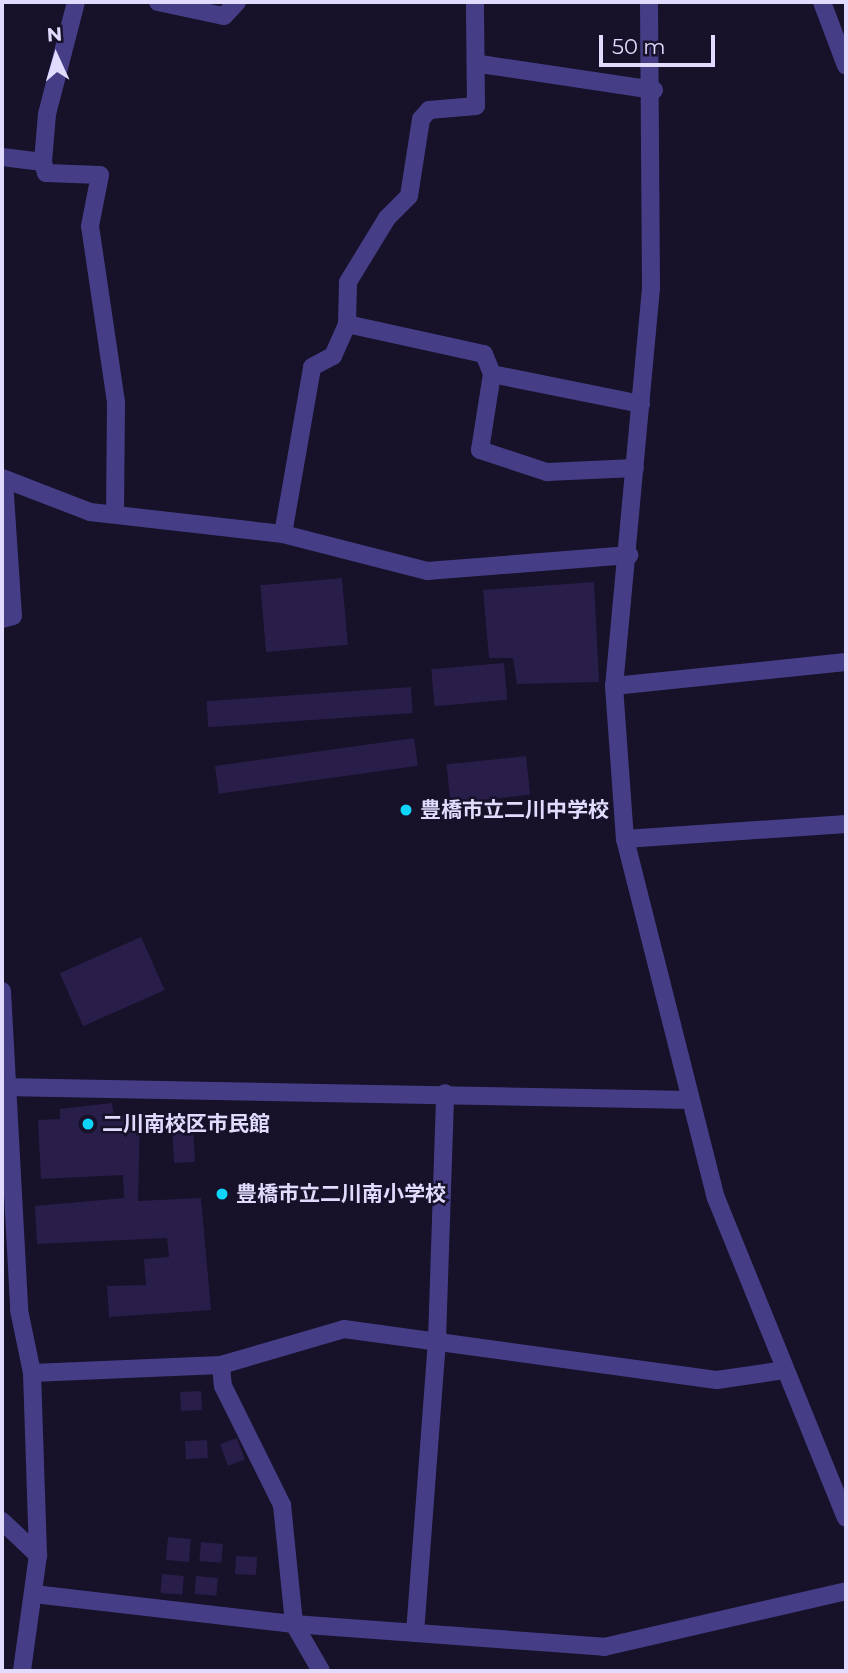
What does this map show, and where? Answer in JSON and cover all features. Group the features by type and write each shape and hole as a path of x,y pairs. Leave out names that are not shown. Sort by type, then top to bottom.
{"street":[{"path":"76,2 47,114 43,162 46,173 100,176 90,226 116,402 115,514"},
{"path":"158,2 224,16 237,2"},
{"path":"283,534 312,368 333,356 346,324 348,282 387,218 409,196 421,119 429,110 476,106 480,64 475,2"},
{"path":"649,2 654,90 641,404 629,555 614,686 625,839 716,1198 846,1518"},
{"path":"822,2 846,66"},
{"path":"480,64 654,90"},
{"path":"2,157 43,162"},
{"path":"346,324 484,354 492,374 480,450 547,472 635,468"},
{"path":"492,374 641,404"},
{"path":"2,619 13,616 3,479 90,512 283,534 427,570 629,555"},
{"path":"614,686 846,662"},
{"path":"625,839 846,824"},
{"path":"2,991 19,1310 32,1373 38,1555 22,1671"},
{"path":"6,1087 445,1093 690,1100"},
{"path":"415,1633 437,1340 445,1093"},
{"path":"32,1373 221,1364 344,1329 717,1380 785,1370"},
{"path":"221,1364 223,1386 282,1505 295,1624 321,1671"},
{"path":"2,1521 38,1555"},
{"path":"34,1594 295,1624 604,1647 846,1591"}],"building":[{"path":"342,578 348,645 266,652 260,585"},
{"path":"594,582 599,682 517,684 513,658 489,658 483,590"},
{"path":"504,663 507,700 435,706 431,669"},
{"path":"411,687 413,713 208,727 206,701"},
{"path":"414,738 418,766 219,794 215,766"},
{"path":"526,756 530,795 451,803 446,764"},
{"path":"141,937 165,990 83,1026 60,973"},
{"path":"112,1103 114,1116 140,1115 138,1201 201,1198 211,1310 109,1317 107,1286 146,1285 144,1259 169,1257 167,1238 37,1244 35,1206 124,1198 123,1175 41,1179 38,1120 60,1119 60,1109"},
{"path":"193,1125 195,1162 174,1163 172,1126"},
{"path":"201,1391 202,1410 181,1411 180,1392"},
{"path":"237,1438 245,1460 228,1466 220,1444"},
{"path":"207,1440 208,1458 186,1459 185,1441"},
{"path":"168,1537 191,1539 189,1562 166,1560"},
{"path":"201,1542 223,1544 221,1563 199,1561"},
{"path":"236,1556 257,1557 256,1575 235,1574"},
{"path":"162,1574 184,1576 182,1595 160,1593"},
{"path":"196,1576 218,1578 216,1596 194,1594"}],"place":[{"name":"豊橋市立二川中学校","path":"406,810"},
{"name":"二川南校区市民館","path":"88,1124"},
{"name":"豊橋市立二川南小学校","path":"222,1194"}]}
